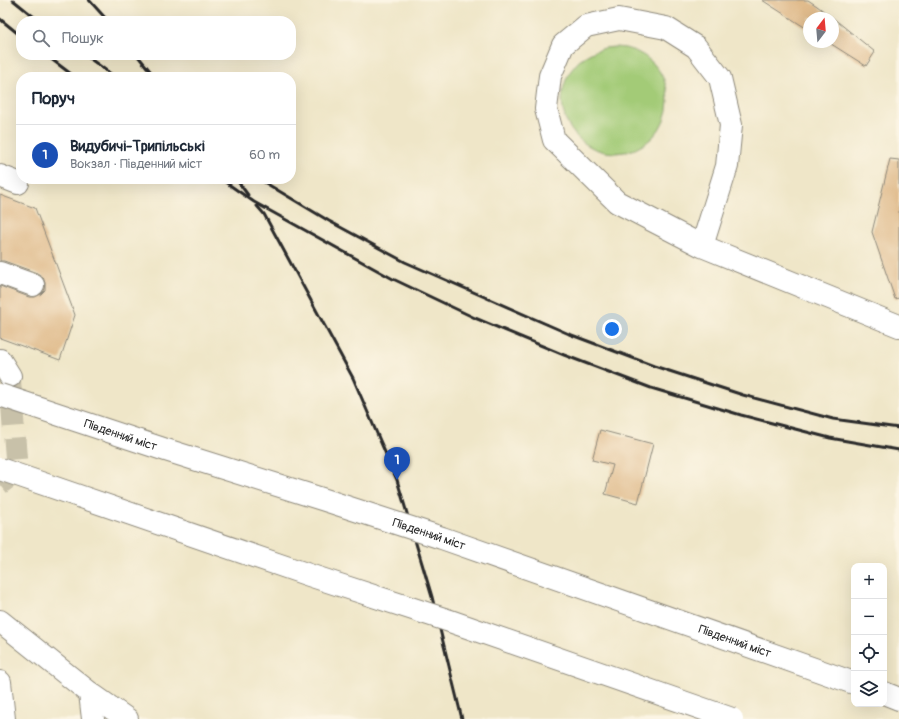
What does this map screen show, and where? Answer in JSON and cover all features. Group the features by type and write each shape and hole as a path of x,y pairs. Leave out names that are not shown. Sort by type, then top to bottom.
{"main road":[{"path":"702,246 727,166 730,125 720,78 696,47 666,28 619,19 586,26 563,45 550,76 546,109 554,140 617,202 702,246 899,326"},
{"path":"0,273 34,285"},
{"name":"Південний міст","path":"3,377 166,450 442,538 851,682"},
{"path":"0,469 302,573 450,621 732,719"},
{"path":"0,621 90,693 127,719"},
{"path":"0,682 4,719"},
{"path":"90,693 93,719"},
{"path":"887,694 899,699"}],"green space":[{"path":"615,47 635,51 652,63 664,80 668,100 664,120 652,137 635,149 615,153 595,149 578,137 566,120 562,100 566,80 578,63 595,51"}],"building":[{"path":"762,0 808,0 825,12 803,12 803,26"},
{"path":"839,23 875,52 866,66 838,48 839,48"},
{"path":"890,159 899,160 899,298 895,299 872,232"},
{"path":"0,195 35,208 75,315 60,360 0,338 0,286 29,297 35,297 45,290 45,283 43,277 37,273 4,261 0,261"},
{"path":"600,430 653,444 638,503 605,494 613,465 592,460"}],"tunnel":[{"path":"0,484 17,471 10,380"}],"railway":[{"path":"13,0 33,16"},
{"path":"89,0 103,16"},
{"path":"0,19 16,32"},
{"path":"53,60 68,72"},
{"path":"92,60 108,72"},
{"path":"141,60 151,72"},
{"path":"228,184 254,202 393,279 475,318 564,355 651,388 741,415 830,438 899,450"},
{"path":"240,184 248,195"},
{"path":"267,184 329,221 405,262 569,334 654,366 743,395 833,419 899,428"},
{"path":"257,206 264,214 353,378 397,480 432,597 462,719"}],"place":[{"name":"Видубичі-Трипільські","path":"397,480"}]}
